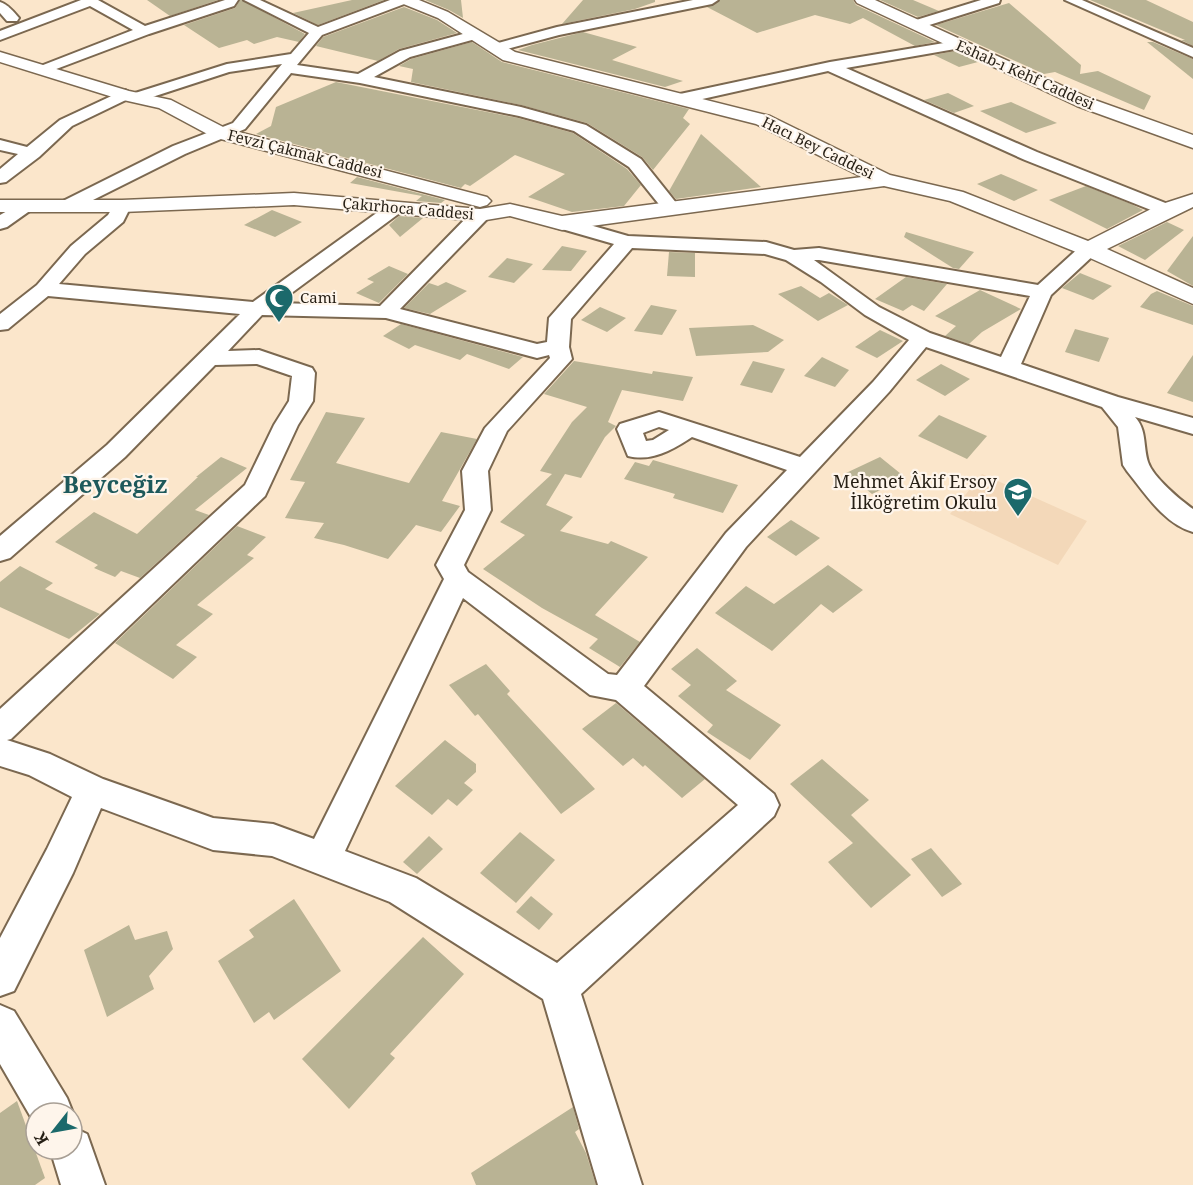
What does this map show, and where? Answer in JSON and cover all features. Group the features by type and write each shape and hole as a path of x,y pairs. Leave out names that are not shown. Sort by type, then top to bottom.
{"street":[{"path":"0,6 6,20 62,0"},
{"path":"0,36 90,0 144,31"},
{"path":"44,70 232,0"},
{"path":"250,0 317,32"},
{"path":"67,206 179,150 239,126 317,32 402,0"},
{"name":"Hacı Bey Caddesi","path":"406,0 442,15 509,56 763,120 884,180 956,196 1089,249 1193,297"},
{"path":"496,48 557,31 712,0"},
{"name":"Eshab-ı Kehf Caddesi","path":"862,0 1083,102 1193,142"},
{"path":"918,24 994,0"},
{"path":"1071,0 1193,53"},
{"path":"624,3 657,12"},
{"path":"360,79 405,54 474,34"},
{"path":"680,99 830,66 956,45"},
{"name":"Fevzi Çakmak Caddesi","path":"0,57 165,104 220,133 407,180 510,210"},
{"path":"0,177 33,153 66,123 131,96 227,68 293,63 360,79 420,101 521,112 580,128 635,163 672,208"},
{"path":"830,66 1030,156 1167,210"},
{"path":"0,145 33,153"},
{"name":"Çakırhoca Caddesi","path":"0,207 122,206 294,199 480,215 510,210 562,223 884,180"},
{"path":"1008,367 1042,292 1089,249 1167,210 1193,200"},
{"path":"0,222 25,206"},
{"path":"0,324 44,289 78,250 117,218 122,206"},
{"path":"0,550 116,451 257,309 395,208"},
{"path":"386,312 480,215"},
{"path":"562,223 627,242 766,248 793,256 828,278 872,311 922,338 1110,402 1193,426"},
{"path":"559,987 762,805 624,688 601,686 458,579 450,565 478,510 475,471 497,428 561,359 558,346 560,318 627,242"},
{"path":"793,256 819,254 1042,292"},
{"path":"44,289 257,309 386,312 537,351 558,346"},
{"path":"624,688 644,665 736,540 881,387 922,338"},
{"path":"0,729 256,490 286,425 301,401 304,373 259,357 209,358"},
{"path":"1110,402 1130,426 1136,465 1168,504 1193,523"},
{"path":"689,428 664,452 637,450 629,429 659,419 689,428 806,468"},
{"path":"323,859 458,579"},
{"path":"0,752 38,764 92,790 213,834 273,840 403,890 559,987 620,1185"},
{"path":"0,977 60,861 92,790"},
{"path":"0,1025 45,1101"},
{"path":"76,1161 83,1185"}],"shaded area":[{"name":"Mehmet Âkif Ersoy İlköğretim Okulu","path":"982,474 1087,521 1058,565 950,514"}],"building":[{"path":"147,0 218,0 170,16"},
{"path":"240,0 305,34 299,42 277,37 254,44 247,40 219,48 184,25 235,8"},
{"path":"352,0 384,0 318,25 293,13"},
{"path":"425,0 461,0 463,18 449,10"},
{"path":"583,0 655,0 655,2 635,9 562,24"},
{"path":"720,0 853,0 856,5 935,42 915,46 863,18 850,24 815,15 757,33 707,7"},
{"path":"880,0 913,0 939,11 918,17"},
{"path":"1090,0 1146,0 1193,22 1193,46 1181,40 1185,40"},
{"path":"1009,3 1081,65 1080,74 1098,71 1151,96 1144,110 1055,72 1044,74 936,25"},
{"path":"404,7 437,20 457,33 399,49 378,61 316,46 323,37"},
{"path":"583,32 637,47 612,60 683,81 665,87 518,50"},
{"path":"472,42 502,62 689,109 683,118 690,124 653,170 642,157 587,123 521,105 411,82 413,69 399,66 411,59"},
{"path":"1147,42 1153,42 1193,59 1193,79"},
{"path":"955,51 978,62 959,67 934,55"},
{"path":"336,82 518,118 573,133 627,169 641,185 624,206 572,212 528,197 565,174 515,155 470,186 465,184 461,188 256,134 271,126 276,107"},
{"path":"948,93 974,106 954,113 924,100"},
{"path":"1011,102 1057,123 1026,133 980,111"},
{"path":"701,134 761,187 676,199 669,191"},
{"path":"1001,174 1038,190 1014,201 977,184"},
{"path":"357,177 445,200 441,203 416,201 422,196 350,183"},
{"path":"1086,186 1143,210 1107,229 1049,200"},
{"path":"272,210 302,222 275,237 244,225"},
{"path":"399,216 423,218 400,237 389,225"},
{"path":"1167,222 1184,230 1145,260 1118,246"},
{"path":"906,232 974,252 959,269 953,268 904,237"},
{"path":"1193,236 1193,286 1167,271"},
{"path":"562,246 587,251 571,271 542,270"},
{"path":"669,252 695,253 695,277 667,276"},
{"path":"507,258 533,264 514,283 488,277"},
{"path":"389,266 408,274 379,303 356,293 374,282 367,279"},
{"path":"1080,273 1112,286 1093,300 1062,288"},
{"path":"906,277 947,284 924,311 912,305 903,311 875,299"},
{"path":"446,282 467,291 430,314 404,308 429,283 438,286"},
{"path":"801,286 820,298 829,293 848,305 818,321 778,294"},
{"path":"980,290 1021,309 982,332 969,344 945,336 956,326 935,316"},
{"path":"1157,291 1193,306 1193,325 1140,307 1151,294"},
{"path":"651,305 677,310 662,335 634,331"},
{"path":"600,307 626,318 607,332 581,320"},
{"path":"401,324 523,357 509,369 467,354 460,360 415,345 409,349 383,336"},
{"path":"753,325 784,340 768,352 696,356 689,328"},
{"path":"1075,329 1109,338 1099,362 1065,352"},
{"path":"880,330 903,341 877,358 855,347"},
{"path":"1193,355 1193,402 1167,393"},
{"path":"822,357 849,370 835,387 804,376"},
{"path":"574,361 652,374 653,371 693,377 683,401 622,390 608,422 616,426 605,437 581,478 565,474 546,505 573,517 560,531 608,544 611,541 648,557 595,615 640,642 620,667 589,648 598,639 542,608 483,569 525,535 500,522 552,474 540,471 572,422 587,407 544,394"},
{"path":"753,361 785,369 772,393 740,385"},
{"path":"941,364 970,379 945,396 916,380"},
{"path":"326,412 365,418 336,463 409,483 441,432 477,439 442,501 460,506 441,532 416,525 388,559 314,538 324,523 285,518 305,482 290,480"},
{"path":"939,415 987,436 967,459 918,436"},
{"path":"221,457 247,468 195,510 209,515 140,578 121,571 115,577 94,568 98,565 55,542 94,512 137,534 198,477 196,477"},
{"path":"880,457 906,478 872,494 846,473"},
{"path":"653,460 738,485 723,513 673,498 675,494 624,479 635,462 649,466"},
{"path":"791,520 820,538 796,556 767,537"},
{"path":"237,526 266,537 247,555 254,558 197,605 213,614 176,645 197,657 173,679 115,643"},
{"path":"828,565 863,590 833,613 821,604 772,651 715,613 746,586 774,604"},
{"path":"20,566 53,583 45,589 100,614 69,639 0,607 0,582"},
{"path":"697,648 737,681 726,690 781,725 750,760 707,732 713,725 678,696 691,685 671,669"},
{"path":"486,664 510,691 507,694 595,789 561,814 478,714 475,716 449,685"},
{"path":"616,703 705,779 682,798 645,765 643,767 633,758 623,766 582,729"},
{"path":"445,740 476,764 476,772 464,783 473,790 457,806 448,799 432,815 395,786"},
{"path":"822,759 869,800 851,815 911,875 871,908 828,862 853,843 790,784"},
{"path":"520,832 555,860 516,903 480,873"},
{"path":"429,836 443,849 417,874 403,862"},
{"path":"931,848 962,884 942,897 911,859"},
{"path":"531,896 553,914 539,930 516,912"},
{"path":"294,899 341,971 274,1020 269,1012 254,1023 218,961 254,937 249,930"},
{"path":"129,925 135,940 167,931 173,949 149,976 154,989 107,1017 84,950"},
{"path":"423,937 464,974 390,1054 395,1058 349,1109 302,1059"},
{"path":"17,1101 24,1120 24,1161 39,1161 45,1178 35,1185 0,1185 0,1113"},
{"path":"573,1107 579,1129 575,1132 586,1153 596,1185 476,1185 471,1173"}],"place":[{"name":"Cami","path":"279,324"},
{"name":"Mehmet Âkif Ersoy İlköğretim Okulu","path":"1018,518"}],"district":[{"name":"Beyceğiz","path":"115,485"}]}
